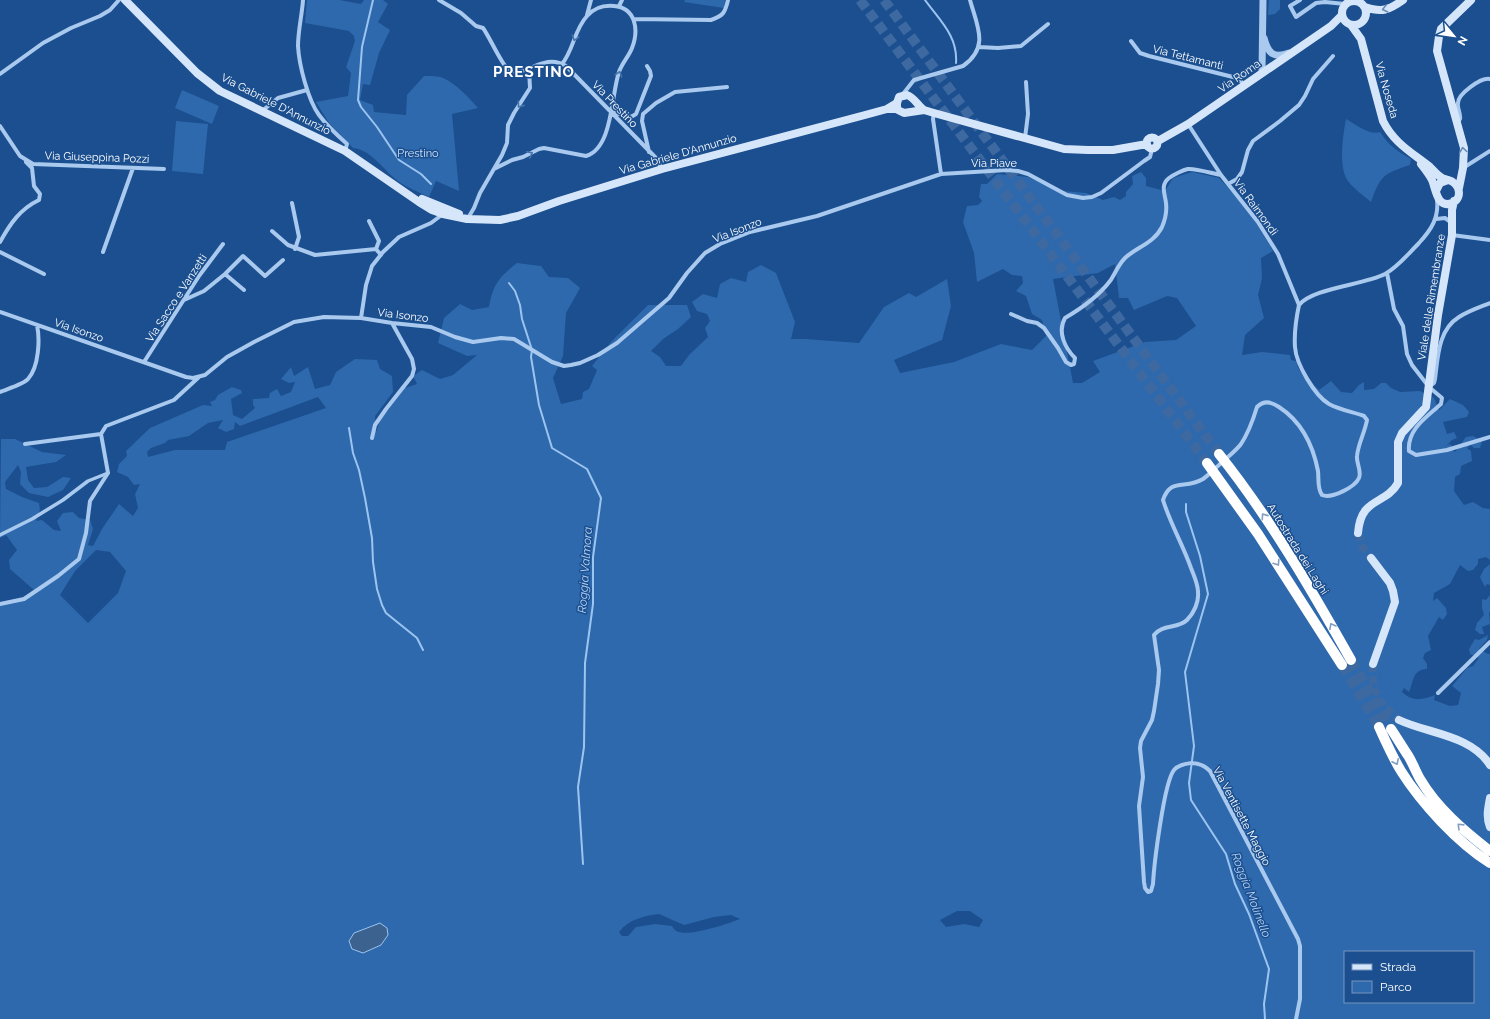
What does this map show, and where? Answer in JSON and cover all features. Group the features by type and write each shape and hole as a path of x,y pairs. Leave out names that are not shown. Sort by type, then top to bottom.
{"highway":[{"name":"Autostrada dei Laghi","path":"1219,454 1269,523 1293,560 1351,660"},
{"path":"1207,463 1266,546 1342,665"},
{"path":"1379,728 1400,770 1412,788 1465,846 1490,863"},
{"path":"1391,729 1409,757 1420,779 1436,801 1469,834 1490,851"}],"main road":[{"name":"Via Gabriele D'Annunzio","path":"125,0 197,73 220,90 345,151 432,210 443,214 456,214"},
{"path":"1365,7 1366,15 1363,22 1358,25 1349,24 1342,15 1345,4 1353,1 1359,2 1365,7 1380,11 1387,10 1403,0"},
{"path":"1459,188 1456,183 1448,180 1440,183 1436,194 1450,205 1458,197 1463,168 1464,148 1437,51 1441,29 1470,0"},
{"name":"Via Roma","path":"1149,147 1157,146 1158,141 1188,124 1245,85 1330,26 1342,15"},
{"name":"Via Noseda","path":"1360,39 1363,22"},
{"name":"Via Roma","path":"1330,26 1349,24"},
{"name":"Via Noseda","path":"1349,24 1360,39 1383,121 1393,137 1417,159 1426,170 1436,194"},
{"path":"924,110 907,95 899,97 898,106 904,113 924,110 934,112 1064,149 1113,150 1149,147"},
{"path":"911,111 914,106 913,99"},
{"name":"Via Gabriele D'Annunzio","path":"411,196 470,218 500,220 518,216 559,201 662,169 898,106"},
{"name":"Via Noseda","path":"1417,159 1430,167 1442,178 1448,180"},
{"name":"Viale delle Rimembranze","path":"1358,533 1358,523 1363,512 1372,503 1389,493 1398,483 1398,442 1402,433 1426,407 1438,315 1452,236 1453,224 1450,205"},
{"path":"1371,558 1390,583 1395,602 1373,664"},
{"path":"1399,720 1463,742 1476,749 1490,765"},
{"path":"1490,798 1487,813 1490,827"}],"street":[{"path":"0,74 43,43 71,28 100,16 110,10 120,0"},
{"path":"303,0 298,45 300,64 308,90 318,114 332,131 346,144 345,151"},
{"path":"439,0 476,26 483,28 507,68 518,72 547,61 562,64 567,57 577,31 586,16 591,0"},
{"path":"619,6 622,0"},
{"path":"634,19 711,20 720,17 726,10 728,0"},
{"path":"901,96 914,80 963,66 973,58 979,47 980,39 970,0"},
{"path":"1262,72 1262,45 1264,34 1263,0"},
{"path":"1300,0 1290,6 1296,16 1316,3 1325,2 1345,4"},
{"path":"494,169 512,160 524,157 539,149 544,148 565,151 580,156 591,154 599,148 612,112 619,71 632,49 636,28 634,19 630,13 619,6 603,6 594,9 586,16"},
{"path":"979,47 998,48 1021,46 1048,24"},
{"path":"1264,34 1269,51 1274,55 1281,56 1292,52"},
{"name":"Via Tettamanti","path":"1131,41 1140,53 1237,78 1245,85"},
{"path":"1228,184 1237,179 1242,172 1248,150 1253,141 1280,121 1298,104 1305,96 1313,79 1333,56"},
{"name":"Via Prestino","path":"562,64 612,112 650,152 662,169"},
{"path":"612,112 631,118 636,114 651,76 647,66"},
{"path":"470,218 480,193 502,155 507,143 508,126 514,113 530,88 529,69"},
{"path":"1457,122 1461,116 1458,105 1459,99 1473,85 1486,78 1490,79"},
{"path":"1025,138 1028,114 1026,82"},
{"path":"650,152 642,121 643,114 651,106 675,92 727,87"},
{"path":"909,87 913,99"},
{"path":"262,111 278,98 308,90"},
{"path":"934,112 933,119 941,174"},
{"name":"Via Raimondi","path":"1188,124 1221,175 1258,222 1279,256 1299,305"},
{"path":"0,126 20,156 32,168 34,186 40,194 39,200 18,214 0,242"},
{"name":"Via Piave","path":"817,216 941,174 1006,170 1018,171 1028,174 1067,195 1083,198 1092,197 1101,193 1150,156 1149,147"},
{"path":"1463,168 1490,151"},
{"name":"Via Giuseppina Pozzi","path":"20,156 33,164 164,168"},
{"path":"103,252 133,168"},
{"path":"1011,314 1027,321 1037,323 1044,328 1066,362 1071,365 1074,364 1075,358 1068,352 1063,340 1063,322 1065,318 1096,297 1112,278 1125,258 1144,246 1155,237 1162,228 1166,212 1163,190 1165,182 1170,177 1189,169 1221,175"},
{"path":"1299,305 1306,298 1387,273 1428,234 1438,212 1436,194"},
{"path":"292,203 299,237 295,248"},
{"path":"1438,212 1450,205"},
{"path":"432,210 436,215 433,221"},
{"path":"360,318 366,286 372,266 399,237 433,221 443,214"},
{"path":"433,221 456,214"},
{"name":"Via Isonzo","path":"0,312 186,377 200,377 205,375 234,353 294,322 324,317 360,318 431,327 455,337 473,342 501,338 514,339 552,362 564,366 580,363 598,355 617,343 669,298 687,273 705,253 720,244 750,232 817,216"},
{"path":"1436,219 1445,218 1453,224"},
{"path":"369,221 379,241 376,249"},
{"path":"272,231 288,245 315,255 376,249"},
{"path":"1452,236 1490,240"},
{"name":"Via Sacco e Vanzetti","path":"144,362 222,244"},
{"path":"376,249 381,255"},
{"path":"0,252 44,274"},
{"path":"184,300 204,291 226,274 243,256 266,276 283,260"},
{"path":"1387,273 1394,309 1401,322 1404,332 1407,354 1412,365 1429,388 1442,398 1441,404 1424,418 1413,432 1408,442 1409,451 1416,455 1447,450 1490,437"},
{"path":"226,274 244,290"},
{"path":"1429,388 1434,383 1439,348 1449,327 1458,318 1490,304"},
{"name":"Via Ventisette Maggio","path":"1296,1019 1300,999 1300,946 1298,939 1210,771 1199,763 1184,764 1174,770 1168,784 1153,884 1151,891 1148,892 1145,888 1144,882 1139,806 1143,777 1140,748 1141,741 1152,720 1158,684 1159,670 1154,635 1157,631 1174,627 1186,621 1196,608 1198,591 1187,556 1163,500 1165,493 1169,488 1176,485 1196,483 1204,478 1224,460 1241,444 1252,423 1257,407 1265,402 1276,405 1290,414 1299,424 1308,439 1314,455 1318,473 1318,486 1322,495 1330,497 1338,494 1357,481 1360,475 1357,455 1367,420 1364,416 1339,408 1325,401 1315,390 1309,380 1302,368 1295,349 1299,305"},
{"path":"372,438 375,425 412,376 414,369 412,359 392,323"},
{"path":"0,392 28,380 33,372 38,351 39,334 37,325"},
{"path":"0,604 24,599 58,576 79,559 86,533 90,501 108,473 101,434 106,426 174,400 200,377"},
{"path":"25,444 101,434"},
{"path":"0,535 32,519 63,500 88,481 108,473"},
{"path":"1438,693 1490,642"}],"green space":[{"name":"Prestino","path":"307,0 339,0 361,4 364,0 383,0 388,4 378,22 390,30 379,53 370,85 363,84 360,100 373,105 374,112 406,115 407,95 424,76 443,78 462,91 478,108 452,114 459,191 436,181 429,197 409,188 393,177 372,157 353,148 329,123 316,102 348,96 351,73 346,67 355,41 354,36 349,31 305,23"},
{"path":"685,0 725,0 724,8 684,2"},
{"path":"1269,0 1280,0 1280,9 1275,14 1268,15"},
{"path":"182,90 219,106 212,124 175,108"},
{"path":"1346,119 1367,131 1376,133 1380,132 1386,141 1394,148 1411,159 1410,165 1394,171 1384,177 1371,202 1353,187 1345,175 1342,151"},
{"path":"176,121 208,124 203,174 172,171"},
{"path":"1141,172 1146,178 1146,186 1165,191 1173,178 1192,172 1219,178 1249,210 1273,251 1261,258 1262,279 1258,295 1264,318 1245,335 1242,355 1262,352 1290,355 1291,360 1296,361 1299,370 1319,390 1331,381 1341,392 1352,393 1364,382 1364,390 1374,389 1381,383 1386,383 1391,388 1400,392 1420,391 1434,398 1439,410 1450,399 1463,405 1469,412 1467,417 1443,422 1447,434 1454,432 1457,438 1452,440 1447,445 1451,444 1452,450 1455,452 1466,437 1473,436 1482,441 1480,448 1474,448 1471,445 1467,448 1471,451 1472,461 1461,466 1460,474 1455,477 1454,491 1464,505 1473,502 1483,508 1490,509 1490,560 1486,557 1478,559 1478,564 1473,570 1468,571 1460,565 1450,584 1434,593 1433,601 1437,598 1446,608 1447,614 1443,620 1439,617 1428,636 1431,650 1425,653 1423,658 1427,664 1427,669 1419,671 1416,674 1409,692 1404,688 1402,692 1414,699 1426,698 1435,695 1434,700 1450,706 1458,705 1461,693 1452,686 1467,668 1473,666 1479,658 1470,654 1469,649 1475,639 1479,640 1488,635 1487,640 1479,649 1490,654 1490,1019 0,1019 0,602 23,598 34,590 10,569 9,560 17,550 6,535 0,538 1,439 15,439 42,452 66,455 56,462 26,467 28,480 34,488 47,487 63,477 71,478 63,490 48,497 29,493 20,484 21,472 18,465 5,482 6,489 39,503 40,510 36,521 42,520 54,530 61,531 57,521 63,513 73,512 79,518 90,520 93,529 88,545 93,546 102,529 119,504 133,516 138,508 135,494 140,484 134,485 128,477 117,472 119,464 127,456 126,451 150,428 203,405 212,406 210,402 215,400 218,395 232,387 241,390 242,393 231,399 233,415 242,419 255,408 253,405 253,399 269,398 270,393 277,389 281,396 291,392 295,382 289,383 281,379 291,367 294,376 308,367 315,389 330,385 336,372 355,359 377,360 380,369 392,376 393,392 375,416 376,432 381,418 405,388 417,384 413,376 422,370 440,379 453,375 477,355 467,356 438,343 444,318 460,304 472,310 489,307 495,287 501,277 517,263 541,266 549,277 568,278 580,288 566,313 563,356 553,378 561,404 582,399 583,392 589,389 597,370 592,366 611,342 648,305 687,305 691,317 678,329 663,339 651,351 660,357 666,366 681,366 689,355 708,337 705,328 710,321 707,314 697,311 692,302 703,294 717,298 720,284 731,278 746,282 748,272 761,265 776,273 795,322 791,339 859,343 884,307 909,293 916,297 947,279 951,306 942,340 894,360 900,373 954,362 1001,344 1032,350 1046,336 1042,320 1032,314 1026,296 1016,291 1023,283 1022,276 1012,275 1003,269 977,282 974,253 963,222 967,206 978,205 982,201 979,197 981,184 987,184 997,174 1028,177 1062,191 1086,193 1103,200 1114,197 1120,200 1126,196 1126,192 1133,184 1132,176","holes":["1115,264 1119,298 1128,298 1134,310 1167,296 1177,298 1196,326 1176,340 1145,342 1093,361 1100,372 1082,383 1073,383 1053,279 1098,273","318,397 326,408 227,442 225,450 175,450 148,457 147,452 151,448 165,443 168,440 189,436 208,423 223,420 218,428 226,432 234,429 235,422 240,426","96,550 110,552 126,571 118,593 88,623 60,595 75,571","957,911 970,911 983,920 979,927 964,924 946,927 940,920","659,914 684,925 714,917 731,915 740,919 700,931 684,933 679,932 672,926 655,924 636,927 628,936 622,936 619,932 632,921"]},
{"path":"1490,564 1490,585 1487,584 1485,587 1480,577 1484,569"},
{"path":"1489,596 1490,624 1482,627 1484,634 1480,634 1475,630 1477,623 1484,615 1482,599 1486,600"}],"shaded area":[{"path":"380,923 387,928 388,935 381,945 363,953 352,949 349,941 354,933"}],"waterway":[{"name":"Roggia Valmora","path":"373,0 362,47 358,100 361,107 377,127 399,160 421,174 431,184"},
{"path":"925,0 947,29 951,37 956,53 956,63"},
{"name":"Roggia Valmora","path":"509,283 515,291 520,305 522,319 532,350 531,357 539,405 552,448 587,469 601,498 593,557 593,604 585,663 584,747 578,787 583,864"},
{"path":"349,428 353,453 359,470 365,498 372,538 373,562 377,589 382,605 386,613 417,638 423,650"},
{"name":"Roggia Molinello","path":"1186,504 1186,512 1200,556 1208,594 1185,672 1194,746 1189,783 1191,800 1226,854 1235,884 1249,914 1269,969 1264,1004 1265,1019"}],"tunnel":[{"path":"860,0 1207,463"},
{"path":"884,0 1219,454"},
{"path":"1358,533 1363,548 1371,558"},
{"path":"1351,660 1391,729"},
{"path":"1373,664 1373,682 1377,696 1386,708 1399,720"},
{"path":"1342,665 1379,727"}],"district":[{"name":"PRESTINO","path":"534,72"}]}
